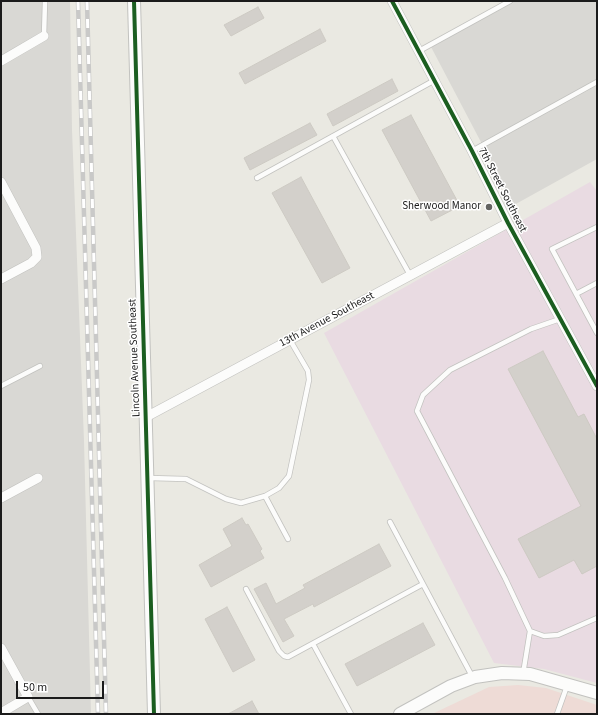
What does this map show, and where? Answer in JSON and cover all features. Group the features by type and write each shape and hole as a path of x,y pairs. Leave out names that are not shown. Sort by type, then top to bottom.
{"street":[{"name":"Lincoln Avenue Southeast","path":"134,1 154,714"},
{"name":"7th Street Southeast","path":"392,1 435,80 508,223 597,386"},
{"path":"1,61 44,36"},
{"path":"1,182 36,248 37,257 31,263 1,279"},
{"name":"13th Avenue Southeast","path":"146,417 508,223"},
{"path":"1,498 38,478"},
{"path":"1,648 28,697 1,713"},
{"path":"400,714 451,686 473,678 502,673 523,674 568,684 597,693"}],"lane":[{"path":"44,36 45,1"},
{"path":"419,51 510,1"},
{"path":"257,178 435,80"},
{"path":"472,151 597,82"},
{"path":"334,136 410,275"},
{"path":"597,227 552,249 597,332"},
{"path":"576,294 597,283"},
{"path":"523,674 530,631 505,578 417,411 423,395 450,370 531,329 560,319"},
{"path":"147,478 186,479 226,499 241,503 265,496 279,488 289,476 309,380 308,371 290,340"},
{"path":"1,386 40,366"},
{"path":"265,496 288,539"},
{"path":"390,522 473,678"},
{"path":"246,589 284,656 288,657 423,584"},
{"path":"530,631 544,636 558,635 597,618"},
{"path":"314,644 351,714"},
{"path":"558,714 568,684"},
{"path":"28,697 38,714"}],"shaded area":[{"path":"1,1 70,1 72,130 84,441 91,714 1,714"},
{"path":"510,1 597,1 597,159 514,205 430,45"},
{"path":"590,182 597,191 597,683 544,669 494,663 324,333"},
{"path":"518,685 546,688 597,705 597,714 432,714 489,687"}],"building":[{"path":"258,7 264,18 231,36 224,25"},
{"path":"320,29 326,41 245,84 239,73"},
{"path":"392,79 398,91 333,126 327,114"},
{"path":"411,115 460,206 431,221 382,130"},
{"path":"310,123 317,135 250,170 244,158"},
{"path":"301,177 350,268 322,283 272,193"},
{"path":"543,351 578,417 584,414 597,439 597,566 582,574 574,560 539,578 518,539 581,506 508,369"},
{"path":"242,518 246,525 248,524 262,549 260,551 264,558 211,587 199,565 232,546 223,529"},
{"path":"379,544 391,566 314,607 313,604 284,619 294,636 283,642 254,589 266,583 276,604 305,588 303,585"},
{"path":"227,607 255,660 233,672 205,619"},
{"path":"423,623 435,645 357,686 345,664"},
{"path":"252,701 259,714 228,714"}],"railway":[{"path":"78,1 98,714"},
{"path":"87,1 106,714"}],"cycle path":[{"path":"134,1 154,714"},
{"path":"392,1 472,151 508,223 597,386"}],"place":[{"name":"Sherwood Manor","path":"489,207"}]}
